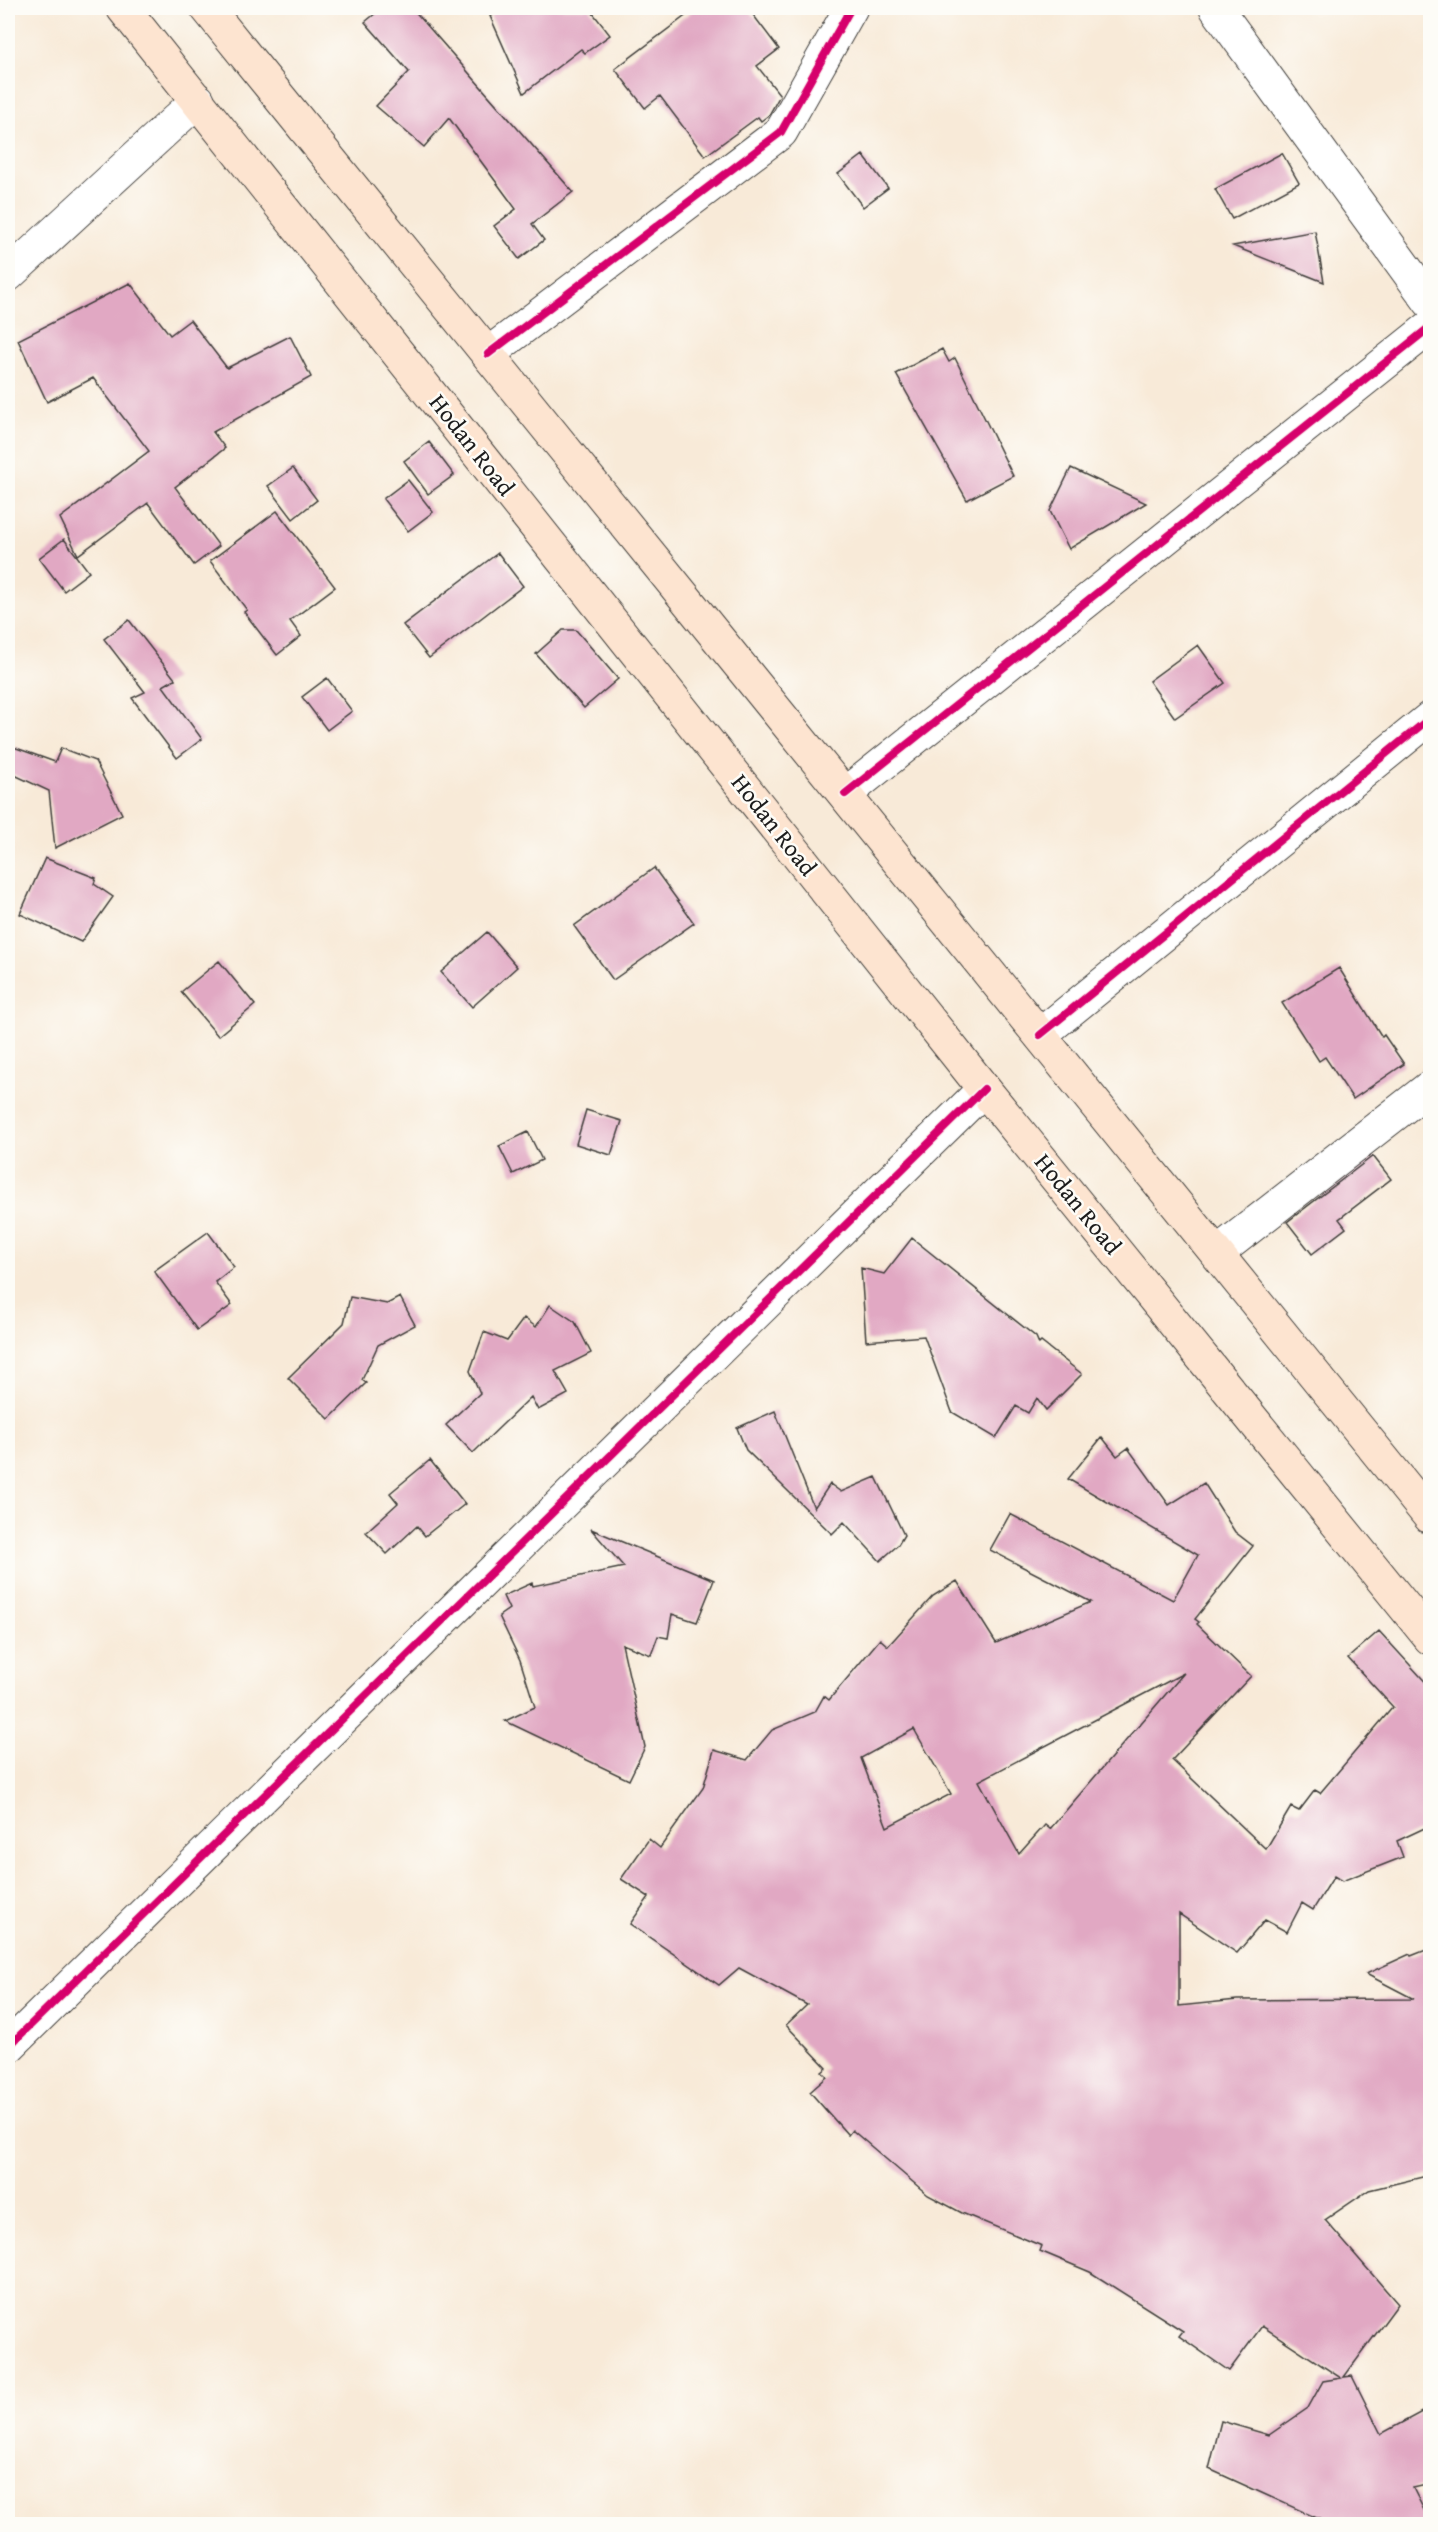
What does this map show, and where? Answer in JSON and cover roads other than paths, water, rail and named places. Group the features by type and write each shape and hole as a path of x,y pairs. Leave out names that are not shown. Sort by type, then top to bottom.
{"main road":[{"name":"Hodan Road","path":"123,8 984,1089 1431,1638"},
{"path":"207,8 1217,1253 1426,1503"}],"street":[{"path":"488,354 781,132 851,8"},
{"path":"1216,8 1431,302"},
{"path":"8,275 198,100"},
{"path":"845,794 1431,327"},
{"path":"1040,1035 1431,718"},
{"path":"1217,1253 1431,1087"},
{"path":"8,2047 984,1089"}]}
